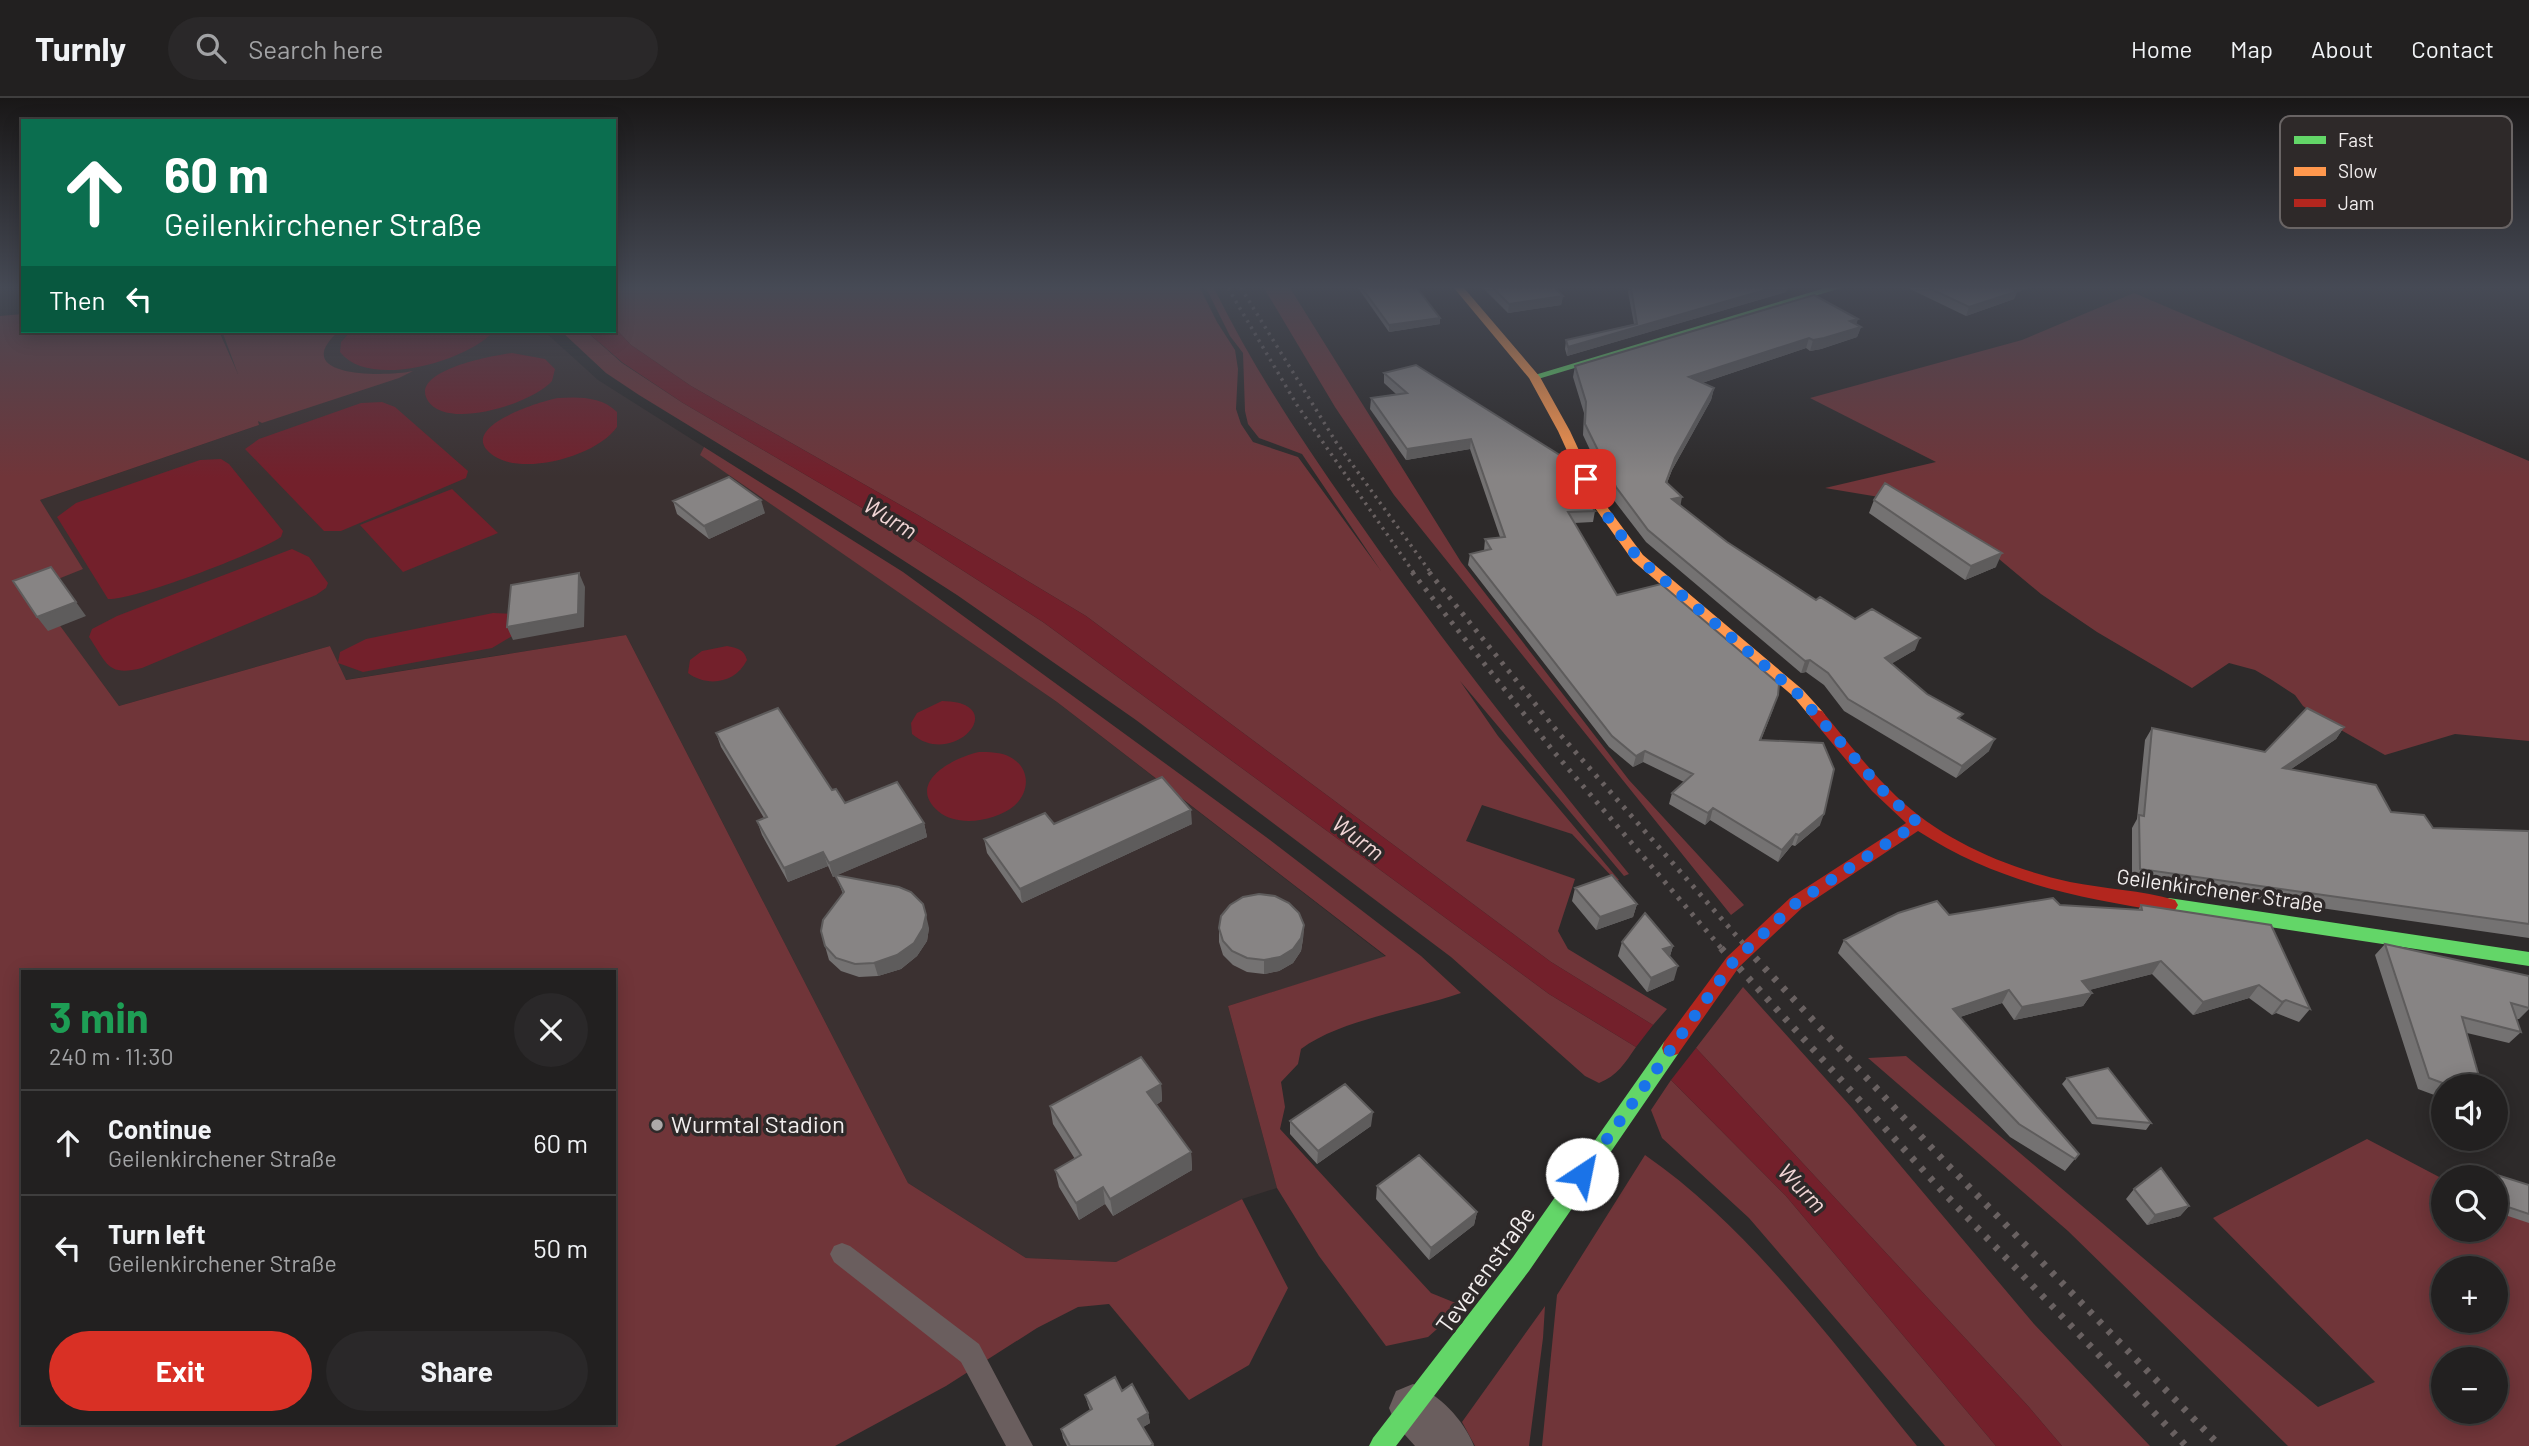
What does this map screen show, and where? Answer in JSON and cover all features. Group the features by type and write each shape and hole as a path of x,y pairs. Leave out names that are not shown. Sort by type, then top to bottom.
{"main road":[{"name":"Geilenkirchener Straße","path":"1512,351 1534,377 1564,431 1596,501 1638,558 1798,694 1886,794 1918,823 1982,862 2023,878 2070,889 2529,959"},
{"path":"1534,377 1623,351"},
{"name":"Teverenstraße","path":"1381,1446 1413,1408 1521,1264 1622,1115 1718,982 1746,948 1796,903 1918,823"}],"street":[{"path":"1413,1408 1449,1446"}],"lane":[{"path":"842,1254 970,1353 1020,1446"}],"shaded area":[{"path":"0,351 228,351 238,374 229,351 325,351 324,358 332,366 346,371 383,374 413,371 262,423 258,421 259,425 40,500 83,569 33,589 119,706 330,646 346,680 626,635 908,1183 1026,1258 1116,1262 1242,1199 1288,1288 1249,1365 1189,1400 1109,1304 1078,1307 1037,1328 946,1386 835,1446 0,1446"},
{"path":"227,351 566,351 598,380 704,447 701,455 1057,702 1386,957 1228,1006 1277,1188 1242,1199 1116,1262 1026,1258 908,1183 626,635 345,680 330,646 119,706 32,589 40,500 259,425"},
{"path":"582,351 608,351 622,363 683,403 903,532 1043,622 1549,994 1636,1047 1611,1077 1599,1083 1585,1076 1451,957 1136,720 957,595 606,373"},
{"path":"640,351 1235,351 1238,369 1236,409 1241,424 1253,442 1298,457 1381,571 1302,454 1259,438 1248,424 1241,351 1247,351 1282,408 1391,567 1491,701 1629,874 1624,876 1460,681 1498,736 1619,880 1616,881 1572,834 1482,805 1466,841 1575,879 1558,931 1568,949 1667,1009 1653,1025 1551,962 1086,616 918,515 691,386"},
{"path":"1302,351 1329,351 1461,562 1629,780 1744,905 1731,915 1394,495 1335,407"},
{"path":"1982,351 2270,351 2529,461 2529,741 2455,734 2385,755 2318,717 2303,706 2295,695 2255,670 2229,663 2192,688 2097,632 2041,594 1993,554 1891,499 1825,488 1936,462 1810,398"},
{"path":"704,447 903,572 1266,837 1421,956 1461,993 1378,1016 1317,1039 1301,1049 1298,1064 1281,1082 1285,1107 1280,1129 1431,1293 1463,1306 1428,1337 1386,1346 1319,1256 1277,1188 1228,1006 1386,956 1057,702 700,455"},
{"path":"1743,987 1852,1108 2034,1324 2150,1446 2062,1446 1696,1048"},
{"path":"1906,1056 2318,1407 2375,1382 2213,1218 2367,1139 2431,1173 2431,1242 2508,1242 2508,1210 2529,1217 2529,1446 2288,1446 2068,1231 1868,1058"},
{"path":"1671,1080 1786,1196 1996,1446 1945,1446 1749,1218 1662,1138 1651,1110"},
{"path":"1645,1155 1684,1184 1756,1253 1823,1330 1917,1446 1542,1446 1557,1295"},
{"path":"1545,1306 1529,1446 1475,1446 1462,1422"}],"water":[{"path":"465,351 441,361 395,370 373,369 354,363 340,352"},
{"name":"Wurm","path":"609,351 640,351 691,386 918,515 1086,616 1551,962 1653,1025 1636,1047 1549,994 1043,622 903,532 683,403"},
{"path":"512,353 545,359 555,369 552,381 527,398 510,405 471,414 453,414 438,410 428,401 425,390 430,381 442,373 473,361"},
{"path":"558,398 581,398 604,403 617,412 617,427 594,447 559,460 541,463 507,462 494,456 484,446 484,436 491,426 519,410"},
{"path":"382,402 395,407 468,471 466,478 341,531 324,531 245,449 259,439 361,403"},
{"path":"221,459 229,464 283,531 281,537 196,574 121,598 108,599 57,517 76,503 200,460"},
{"path":"452,489 498,533 403,572 360,525"},
{"path":"292,549 309,557 328,583 326,588 316,595 142,668 121,671 109,666 89,637 92,629 117,616"},
{"path":"493,613 516,614 514,635 492,648 363,672 338,663 340,652 366,639"},
{"path":"727,646 737,648 746,656 747,660 735,674 720,681 712,681 688,673 690,660 702,651"},
{"path":"942,701 963,704 973,712 975,721 969,731 959,740 944,744 928,743 912,734 911,723 917,713"},
{"path":"979,752 1003,754 1017,762 1025,774 1023,794 1014,806 997,816 955,820 938,811 929,800 927,790 930,781 947,765"},
{"name":"Wurm","path":"1696,1048 2062,1446 1996,1446 1786,1196 1671,1080"}],"building":[{"path":"1626,351 1769,351 1689,377 1714,388 1675,458 1666,482 1682,497 1672,499 1727,542 1816,600 1820,597 1855,619 1872,609 1920,638 1885,658 1927,694 1963,714 1958,718 1995,739 1962,766 1848,699 1828,673 1810,660 1805,661 1648,530 1616,487 1585,424 1586,402 1575,366"},
{"path":"1416,365 1566,459 1581,491 1595,511 1568,512 1617,595 1661,584 1779,684 1778,695 1760,740 1823,743 1834,769 1824,814 1799,835 1796,834 1782,850 1713,808 1708,813 1672,793 1693,774 1645,751 1636,756 1612,736 1470,554 1491,549 1485,539 1505,537 1471,439 1407,449 1371,398 1407,393 1384,373"},
{"path":"729,477 761,500 704,526 673,501"},
{"path":"1885,483 2002,553 1971,566 1874,500"},
{"path":"51,567 76,602 37,617 13,581"},
{"path":"579,573 578,614 507,627 511,585"},
{"path":"778,708 832,790 836,789 845,803 897,782 924,823 829,863 823,852 784,868 757,821 767,817 716,733"},
{"path":"2307,708 2344,727 2283,768 2376,785 2391,812 2424,815 2433,828 2528,831 2529,924 2140,869 2139,815 2144,816 2152,728 2265,752"},
{"path":"1162,777 1191,810 1020,889 984,839 1045,813 1054,824"},
{"path":"835,875 899,887 911,892 923,904 926,915 923,928 914,943 897,955 874,963 855,964 836,958 825,946 821,931 823,920 844,892"},
{"path":"1612,875 1637,904 1600,917 1575,888"},
{"path":"1259,894 1275,896 1289,903 1299,913 1304,925 1301,938 1293,949 1280,957 1264,960 1247,958 1232,951 1223,941 1219,928 1221,916 1230,905 1243,897"},
{"path":"2053,898 2060,905 2142,910 2141,905 2271,925 2310,1009 2286,1000 2282,1002 2259,985 2203,1002 2161,961 2082,981 2092,993 2022,1007 2009,990 1953,1009 2079,1154 2075,1159 2019,1124 1844,940 1898,913 1937,901 1949,915"},
{"path":"1645,913 1673,946 1663,949 1678,966 1651,978 1622,942"},
{"path":"2385,944 2529,976 2529,1008 2511,1003 2521,1032 2462,1017 2478,1074 2431,1074 2431,1079"},
{"path":"1141,1057 1161,1084 1147,1092 1191,1152 1110,1199 1103,1187 1076,1203 1055,1170 1081,1155 1050,1106"},
{"path":"2108,1068 2151,1123 2097,1118 2067,1078"},
{"path":"1345,1084 1373,1112 1318,1151 1290,1121"},
{"path":"1419,1155 1477,1212 1431,1248 1377,1186"},
{"path":"2161,1168 2189,1206 2155,1215 2134,1189"},
{"path":"2508,1178 2529,1185 2529,1214 2508,1207"},
{"path":"1115,1377 1122,1391 1132,1384 1148,1413 1138,1419 1153,1444 1070,1446 1061,1429 1092,1409 1085,1395"}],"railway":[{"path":"1265,351 1297,405 1414,573"},
{"path":"1280,351 1336,442 1431,573"},
{"path":"1412,572 1554,752 1722,949"},
{"path":"1429,572 1557,731 1748,949"},
{"path":"1721,948 1943,1192 2186,1446"},
{"path":"1746,948 1943,1160 2220,1446"}],"traffic: fast":[{"path":"1534,377 1623,351"},
{"path":"2169,905 2529,959"},
{"path":"1381,1446 1521,1264 1671,1048"}],"traffic: slow":[{"path":"1512,351 1534,377 1564,431 1596,501 1638,558 1798,693 1817,715"}],"traffic: jam":[{"path":"1817,715 1891,800 1919,824 1949,843 1979,859 2039,881 2169,905"},
{"path":"1671,1048 1733,962 1796,903 1918,823"}],"place":[{"name":"Wurmtal Stadion","path":"657,1125"}],"route":[{"path":"1582,1174 1733,962 1746,948 1796,903 1918,823 1886,794 1798,694 1638,558 1596,501 1586,479"}]}
